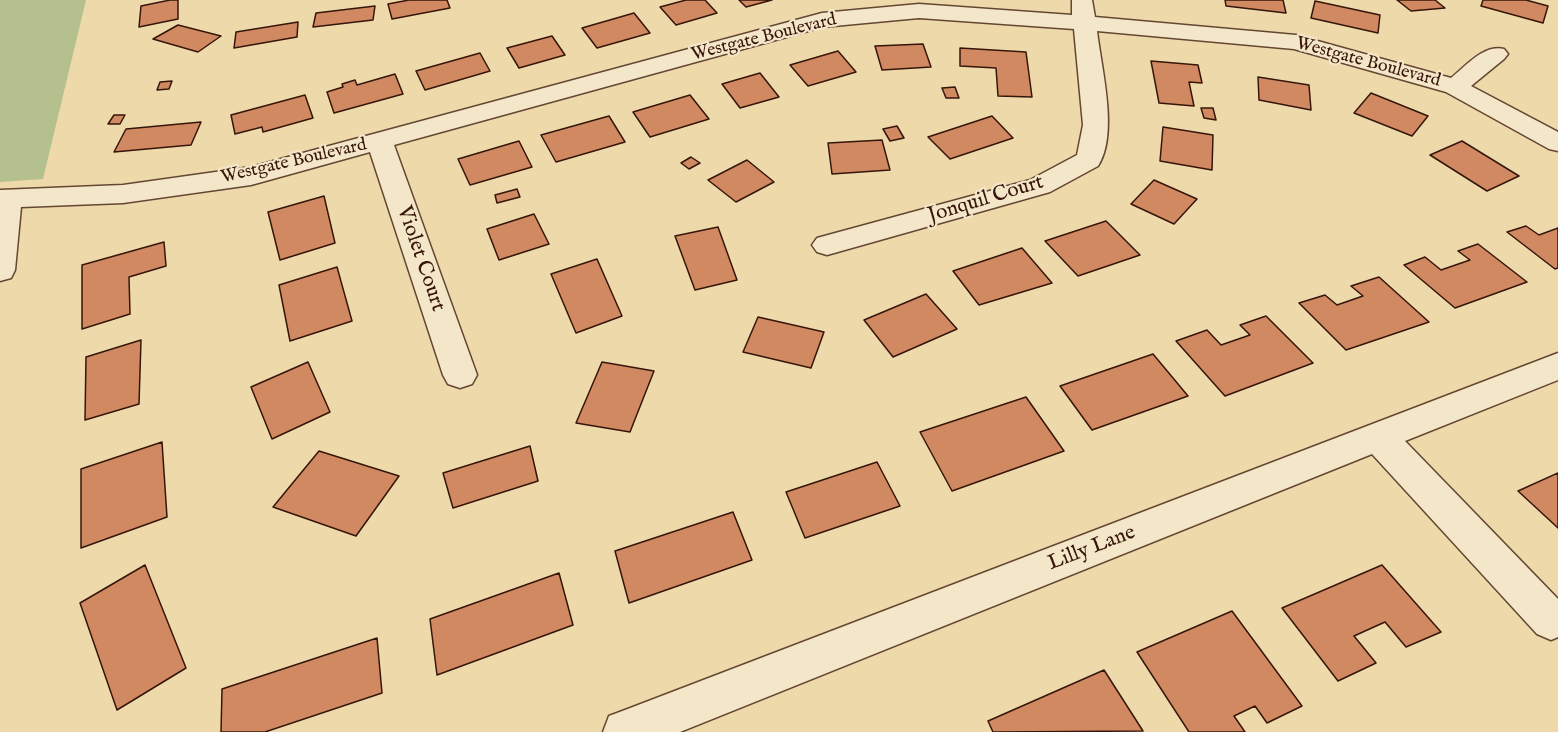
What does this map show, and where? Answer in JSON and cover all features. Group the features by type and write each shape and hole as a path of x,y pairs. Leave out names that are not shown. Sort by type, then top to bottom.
{"street":[{"name":"Westgate Boulevard","path":"4,199 123,194 251,176 822,20 919,11 1083,11 1296,42 1455,87 1558,143"},
{"name":"Jonquil Court","path":"827,245 1040,186 1089,160 1096,125 1083,11"},
{"path":"1455,87 1496,54"},
{"name":"Violet Court","path":"380,142 460,375"},
{"path":"0,270 4,199"},
{"name":"Lilly Lane","path":"625,732 1558,366"},
{"path":"1378,437 1551,620"}],"green space":[{"path":"0,0 86,0 43,179 0,182"}],"building":[{"path":"178,0 178,19 139,27 141,6"},
{"path":"409,0 447,0 450,8 392,19 388,4"},
{"path":"686,0 705,0 717,13 676,25 660,7"},
{"path":"739,0 772,0 746,7"},
{"path":"1225,0 1283,0 1286,13 1226,6"},
{"path":"1397,0 1435,0 1445,8 1411,11"},
{"path":"1483,0 1526,0 1548,6 1543,23 1481,6"},
{"path":"1315,1 1380,15 1378,33 1311,18"},
{"path":"375,6 373,20 313,27 316,13"},
{"path":"634,13 650,33 597,48 582,28"},
{"path":"298,22 297,37 234,48 236,32"},
{"path":"178,25 221,36 198,52 153,39"},
{"path":"552,36 565,55 519,68 507,48"},
{"path":"923,44 931,67 882,70 875,46"},
{"path":"960,48 1026,52 1032,97 998,96 996,68 960,66"},
{"path":"838,51 856,72 808,86 790,65"},
{"path":"480,53 490,71 425,90 416,71"},
{"path":"1151,61 1198,65 1202,83 1189,82 1194,106 1159,103"},
{"path":"760,73 779,97 740,108 722,84"},
{"path":"395,74 403,94 334,113 327,92 355,80 357,85"},
{"path":"1258,77 1309,85 1311,110 1259,100"},
{"path":"172,81 169,89 157,90 160,82"},
{"path":"955,87 959,98 946,98 942,88"},
{"path":"1371,93 1428,116 1412,136 1354,113"},
{"path":"305,95 313,118 263,132 262,127 235,134 231,115"},
{"path":"690,95 709,119 650,137 633,112"},
{"path":"1201,108 1213,108 1216,120 1204,118"},
{"path":"114,115 125,115 120,124 108,124"},
{"path":"609,116 625,142 556,162 541,135"},
{"path":"992,116 1013,138 950,159 928,137"},
{"path":"201,122 191,145 114,152 126,129"},
{"path":"897,126 904,138 890,141 883,129"},
{"path":"1163,127 1213,135 1212,170 1160,161"},
{"path":"882,140 890,170 832,174 828,143"},
{"path":"519,141 532,167 470,185 458,159"},
{"path":"1462,141 1519,176 1487,191 1430,155"},
{"path":"691,157 700,163 689,169 681,163"},
{"path":"747,160 774,182 736,202 708,180"},
{"path":"1154,180 1197,199 1174,224 1131,204"},
{"path":"517,189 520,197 497,203 495,195"},
{"path":"324,196 335,243 280,260 268,212"},
{"path":"534,214 549,244 499,260 487,229"},
{"path":"1106,221 1140,255 1078,276 1045,241"},
{"path":"1526,226 1539,235 1558,228 1558,268 1555,269 1507,232"},
{"path":"718,227 737,280 695,290 675,236"},
{"path":"164,242 166,266 129,277 130,314 82,329 82,265"},
{"path":"1478,244 1527,282 1455,308 1404,265 1425,257 1441,270 1470,260 1458,251"},
{"path":"1022,248 1052,283 979,305 953,271"},
{"path":"597,259 622,316 576,333 551,274"},
{"path":"337,267 352,321 290,341 279,285"},
{"path":"1379,277 1429,322 1346,350 1299,303 1325,295 1337,305 1363,296 1351,286"},
{"path":"926,294 957,329 893,357 864,320"},
{"path":"1266,316 1313,363 1225,396 1176,341 1207,330 1221,345 1250,335 1240,325"},
{"path":"758,317 824,332 811,368 743,352"},
{"path":"141,340 139,404 85,420 86,357"},
{"path":"1153,354 1188,396 1092,430 1060,386"},
{"path":"308,362 330,412 272,439 251,387"},
{"path":"602,362 654,371 630,432 576,423"},
{"path":"1026,397 1064,451 952,491 920,432"},
{"path":"162,442 167,517 81,548 81,469"},
{"path":"530,446 538,481 453,508 443,473"},
{"path":"319,451 399,476 356,536 273,507"},
{"path":"877,462 900,506 805,538 786,492"},
{"path":"1558,473 1558,528 1518,491"},
{"path":"733,512 752,560 629,603 615,551"},
{"path":"145,565 186,668 117,710 80,603"},
{"path":"1382,565 1441,632 1406,647 1385,622 1354,636 1376,663 1338,681 1282,608"},
{"path":"559,573 573,625 437,675 430,619"},
{"path":"1232,611 1302,706 1267,723 1255,706 1234,716 1245,732 1189,732 1137,652"},
{"path":"377,638 382,693 265,732 221,732 222,689"},
{"path":"1104,670 1143,731 993,732 988,721"}]}
